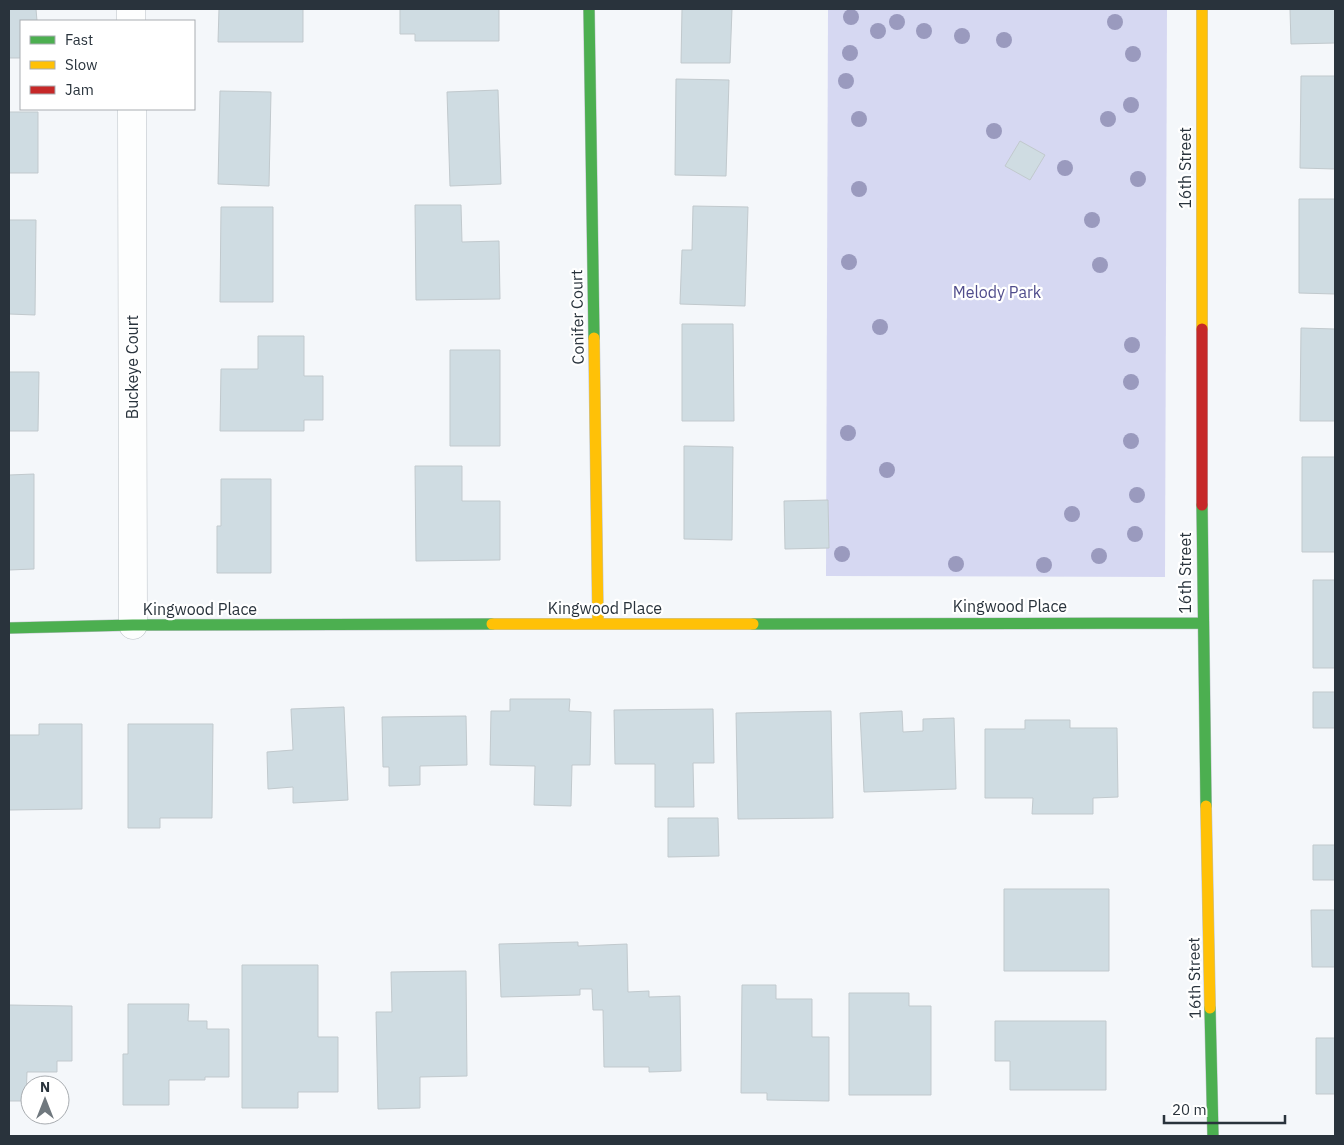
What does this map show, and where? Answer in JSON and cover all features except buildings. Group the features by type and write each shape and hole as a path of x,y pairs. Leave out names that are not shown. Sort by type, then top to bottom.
{"street":[{"name":"Conifer Court","path":"589,9 598,624"},
{"name":"16th Street","path":"1202,9 1202,623 1213,1136"},
{"name":"Buckeye Court","path":"132,110 133,625"},
{"name":"Kingwood Place","path":"9,628 133,625 1202,623"}],"green space":[{"name":"Melody Park","path":"828,9 1167,9 1165,577 826,576"}],"traffic: fast":[{"path":"589,9 594,338"},
{"path":"1202,505 1206,806"},
{"path":"753,624 1202,623"},
{"path":"9,628 133,625 492,624"},
{"path":"1210,1008 1213,1136"}],"traffic: slow":[{"path":"1202,9 1202,329"},
{"path":"594,338 598,624"},
{"path":"492,624 753,624"},
{"path":"1206,806 1210,1008"}],"traffic: jam":[{"path":"1202,329 1202,505"}]}
